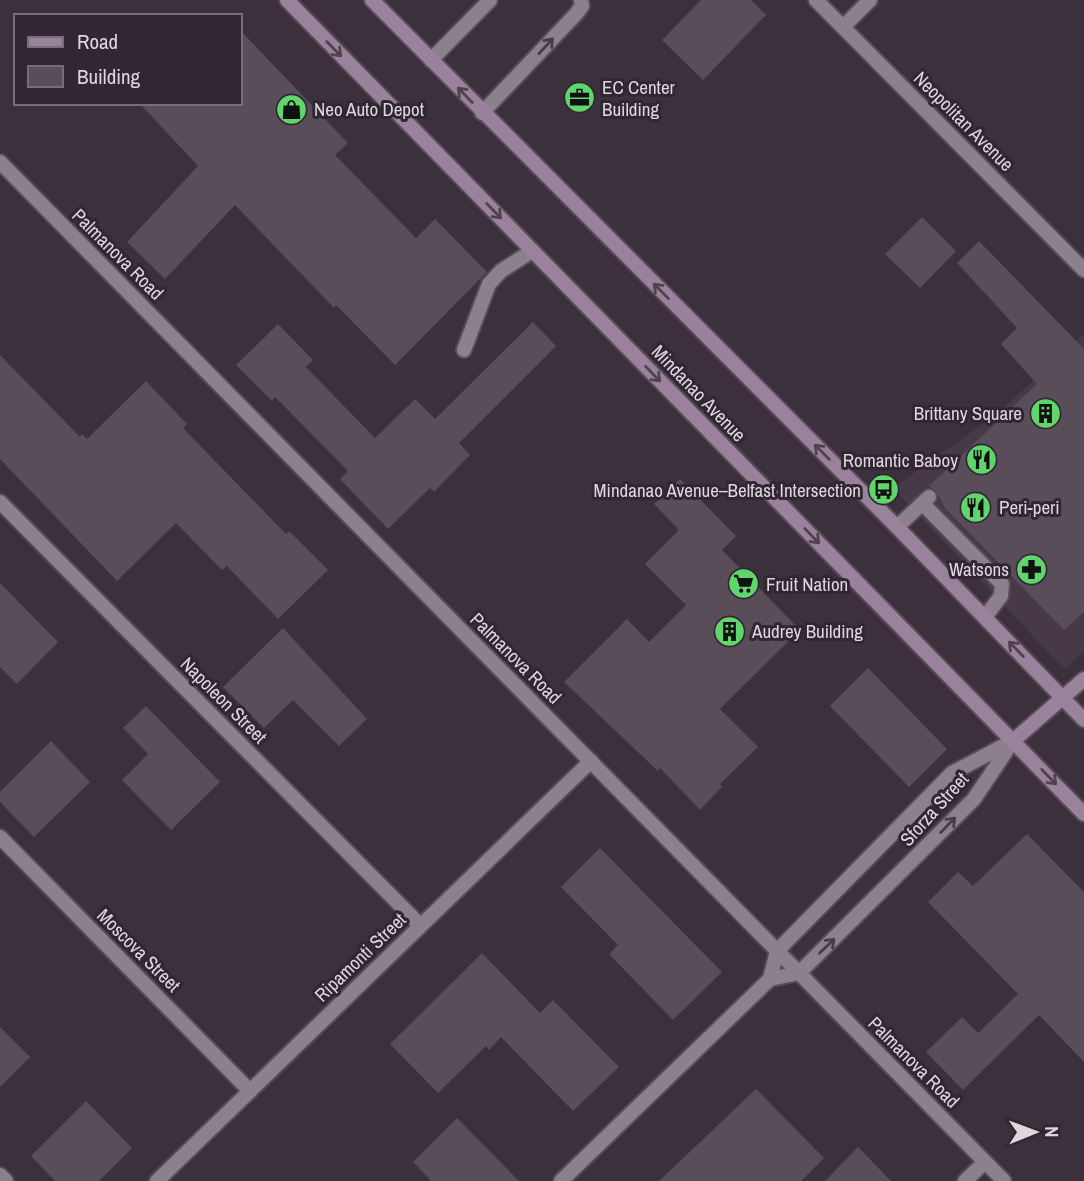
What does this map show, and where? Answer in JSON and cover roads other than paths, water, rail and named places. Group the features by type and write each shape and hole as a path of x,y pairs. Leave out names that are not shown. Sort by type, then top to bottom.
{"main road":[{"name":"Mindanao Avenue","path":"287,0 1084,814"},
{"path":"372,0 897,527 1084,720"},
{"path":"1013,741 1084,679"}],"street":[{"path":"431,60 490,0"},
{"path":"482,113 576,15 582,6 581,0"},
{"name":"Neopolitan Avenue","path":"816,0 1084,270"},
{"path":"843,27 870,0"},
{"name":"Palmanova Road","path":"0,162 1004,1181"},
{"path":"464,350 489,285 501,271 532,251"},
{"path":"897,527 926,500 1002,584 1000,596 985,617"},
{"name":"Napoleon Street","path":"0,502 420,925"},
{"name":"Sforza Street","path":"777,951 951,774 1013,741"},
{"name":"Sforza Street","path":"799,974 974,799 1013,741"},
{"name":"Ripamonti Street","path":"157,1181 591,761"},
{"name":"Moscova Street","path":"0,837 250,1091"},
{"path":"561,1181 770,979 777,951"},
{"path":"770,979 799,974"},
{"path":"965,1181 985,1162"},
{"path":"0,1175 6,1181"}],"place":[{"name":"EC Center Building","path":"579,98"},
{"name":"Neo Auto Depot","path":"291,109"},
{"name":"Brittany Square","path":"1045,413"},
{"name":"Romantic Baboy","path":"981,460"},
{"name":"Mindanao Avenue–Belfast Intersection","path":"884,490"},
{"name":"Peri-peri","path":"976,507"},
{"name":"Watsons","path":"1032,569"},
{"name":"Fruit Nation","path":"743,584"},
{"name":"Audrey Building","path":"729,631"}]}
